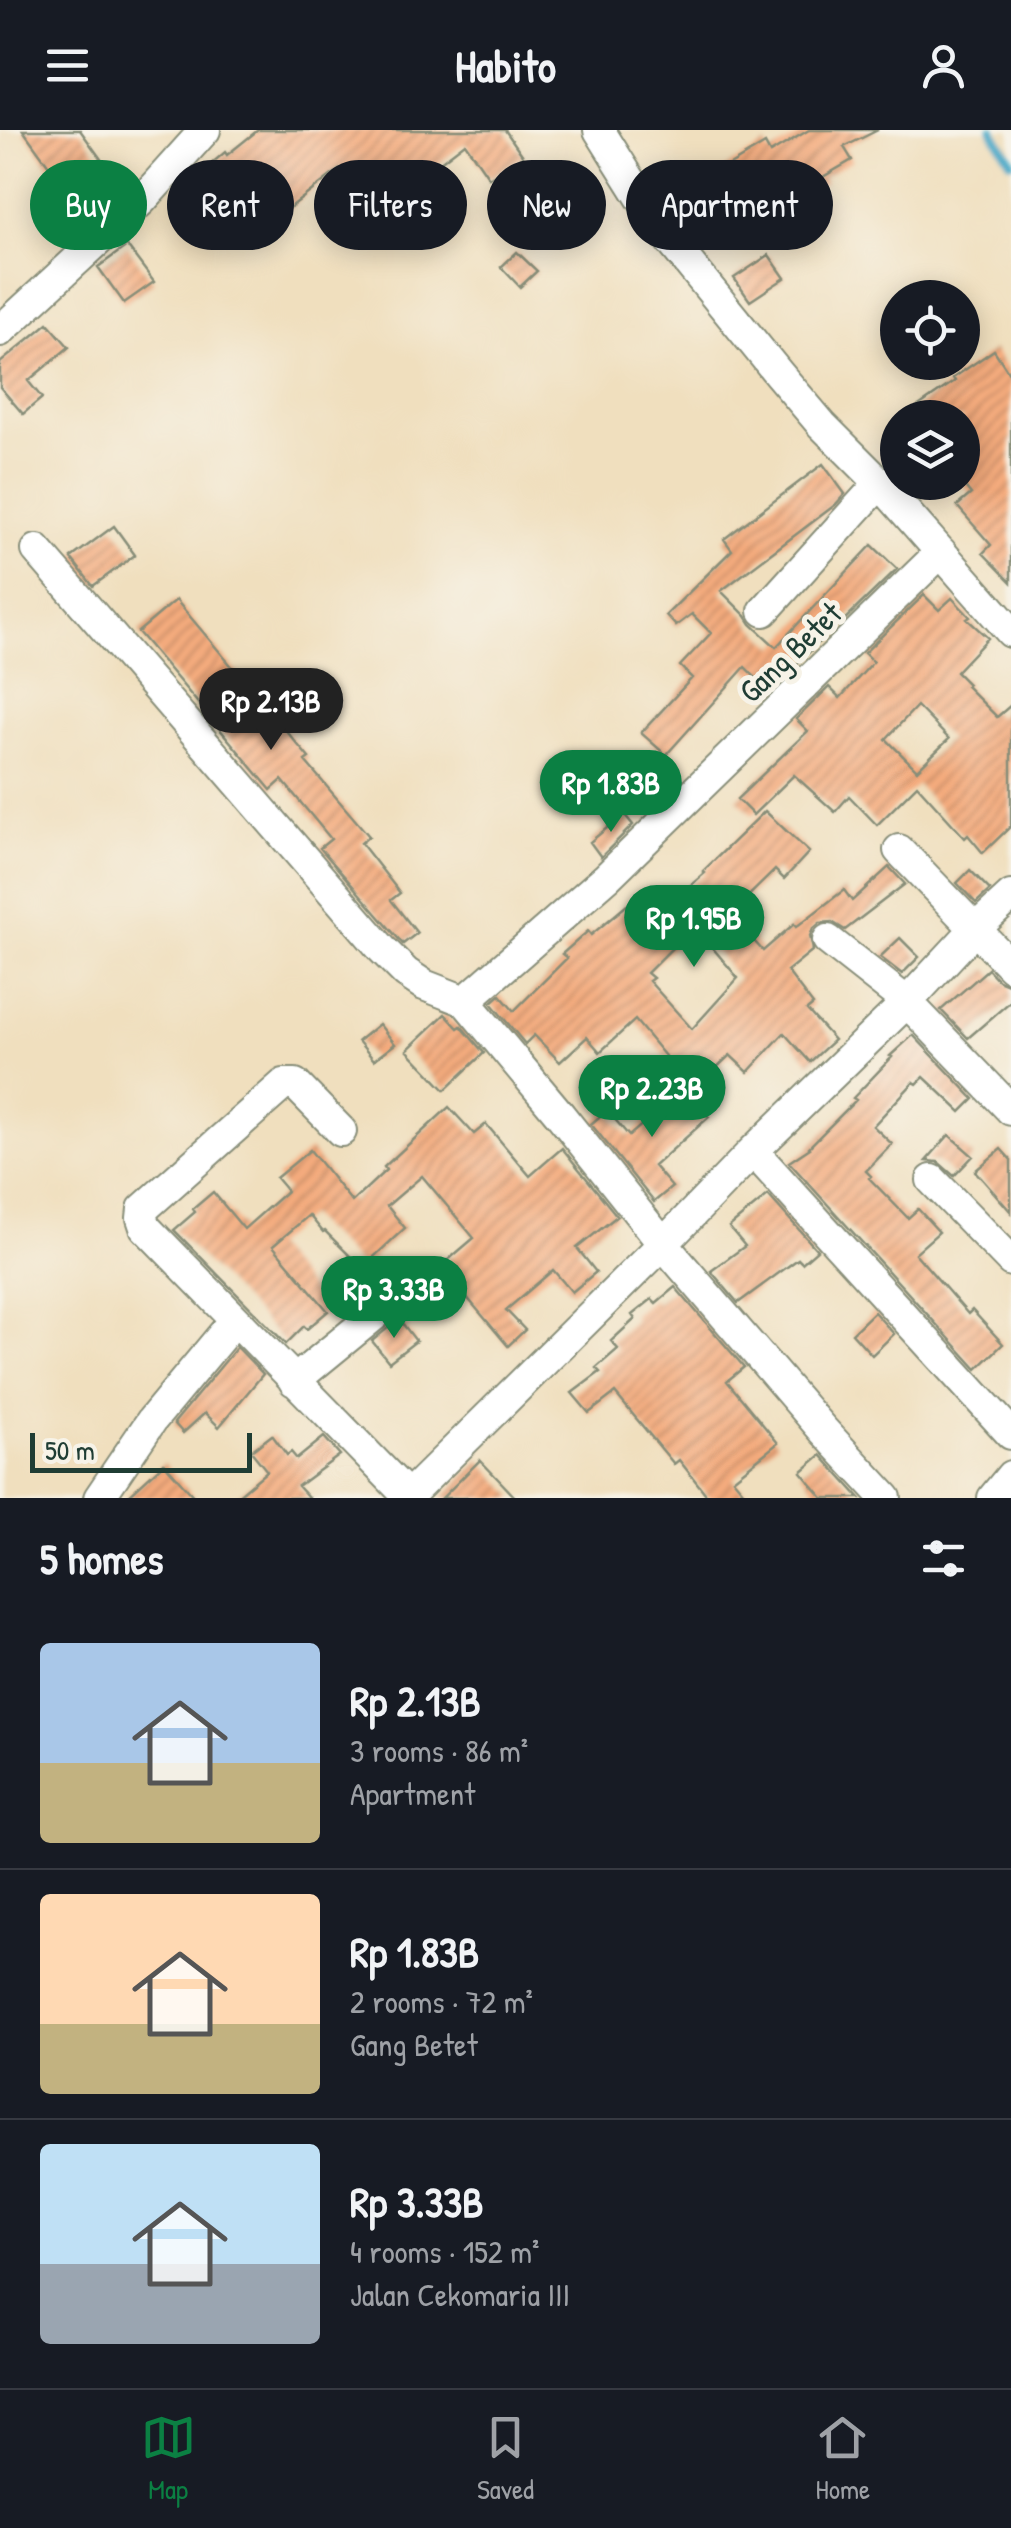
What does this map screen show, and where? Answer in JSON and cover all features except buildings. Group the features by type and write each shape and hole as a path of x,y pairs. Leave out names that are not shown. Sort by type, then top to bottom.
{"street":[{"path":"0,331 142,200 205,130"},
{"path":"598,130 661,229 832,435 880,483 764,611"},
{"path":"895,500 1011,632"},
{"path":"37,550 406,974 465,1001 664,1244 886,1498"},
{"name":"Gang Betet","path":"465,1001 607,877 942,552"},
{"path":"899,850 1011,966"},
{"path":"342,1131 294,1084 284,1084 143,1209 142,1218 145,1227 407,1497 1011,896"},
{"path":"828,940 906,1002 1011,1110"},
{"path":"753,1152 1011,1434"},
{"path":"932,1180 1011,1261"},
{"path":"294,1381 393,1300"},
{"path":"99,1498 152,1420 236,1320"},
{"path":"993,1498 1011,1476"}],"waterway":[{"path":"992,130 1011,161"}]}
